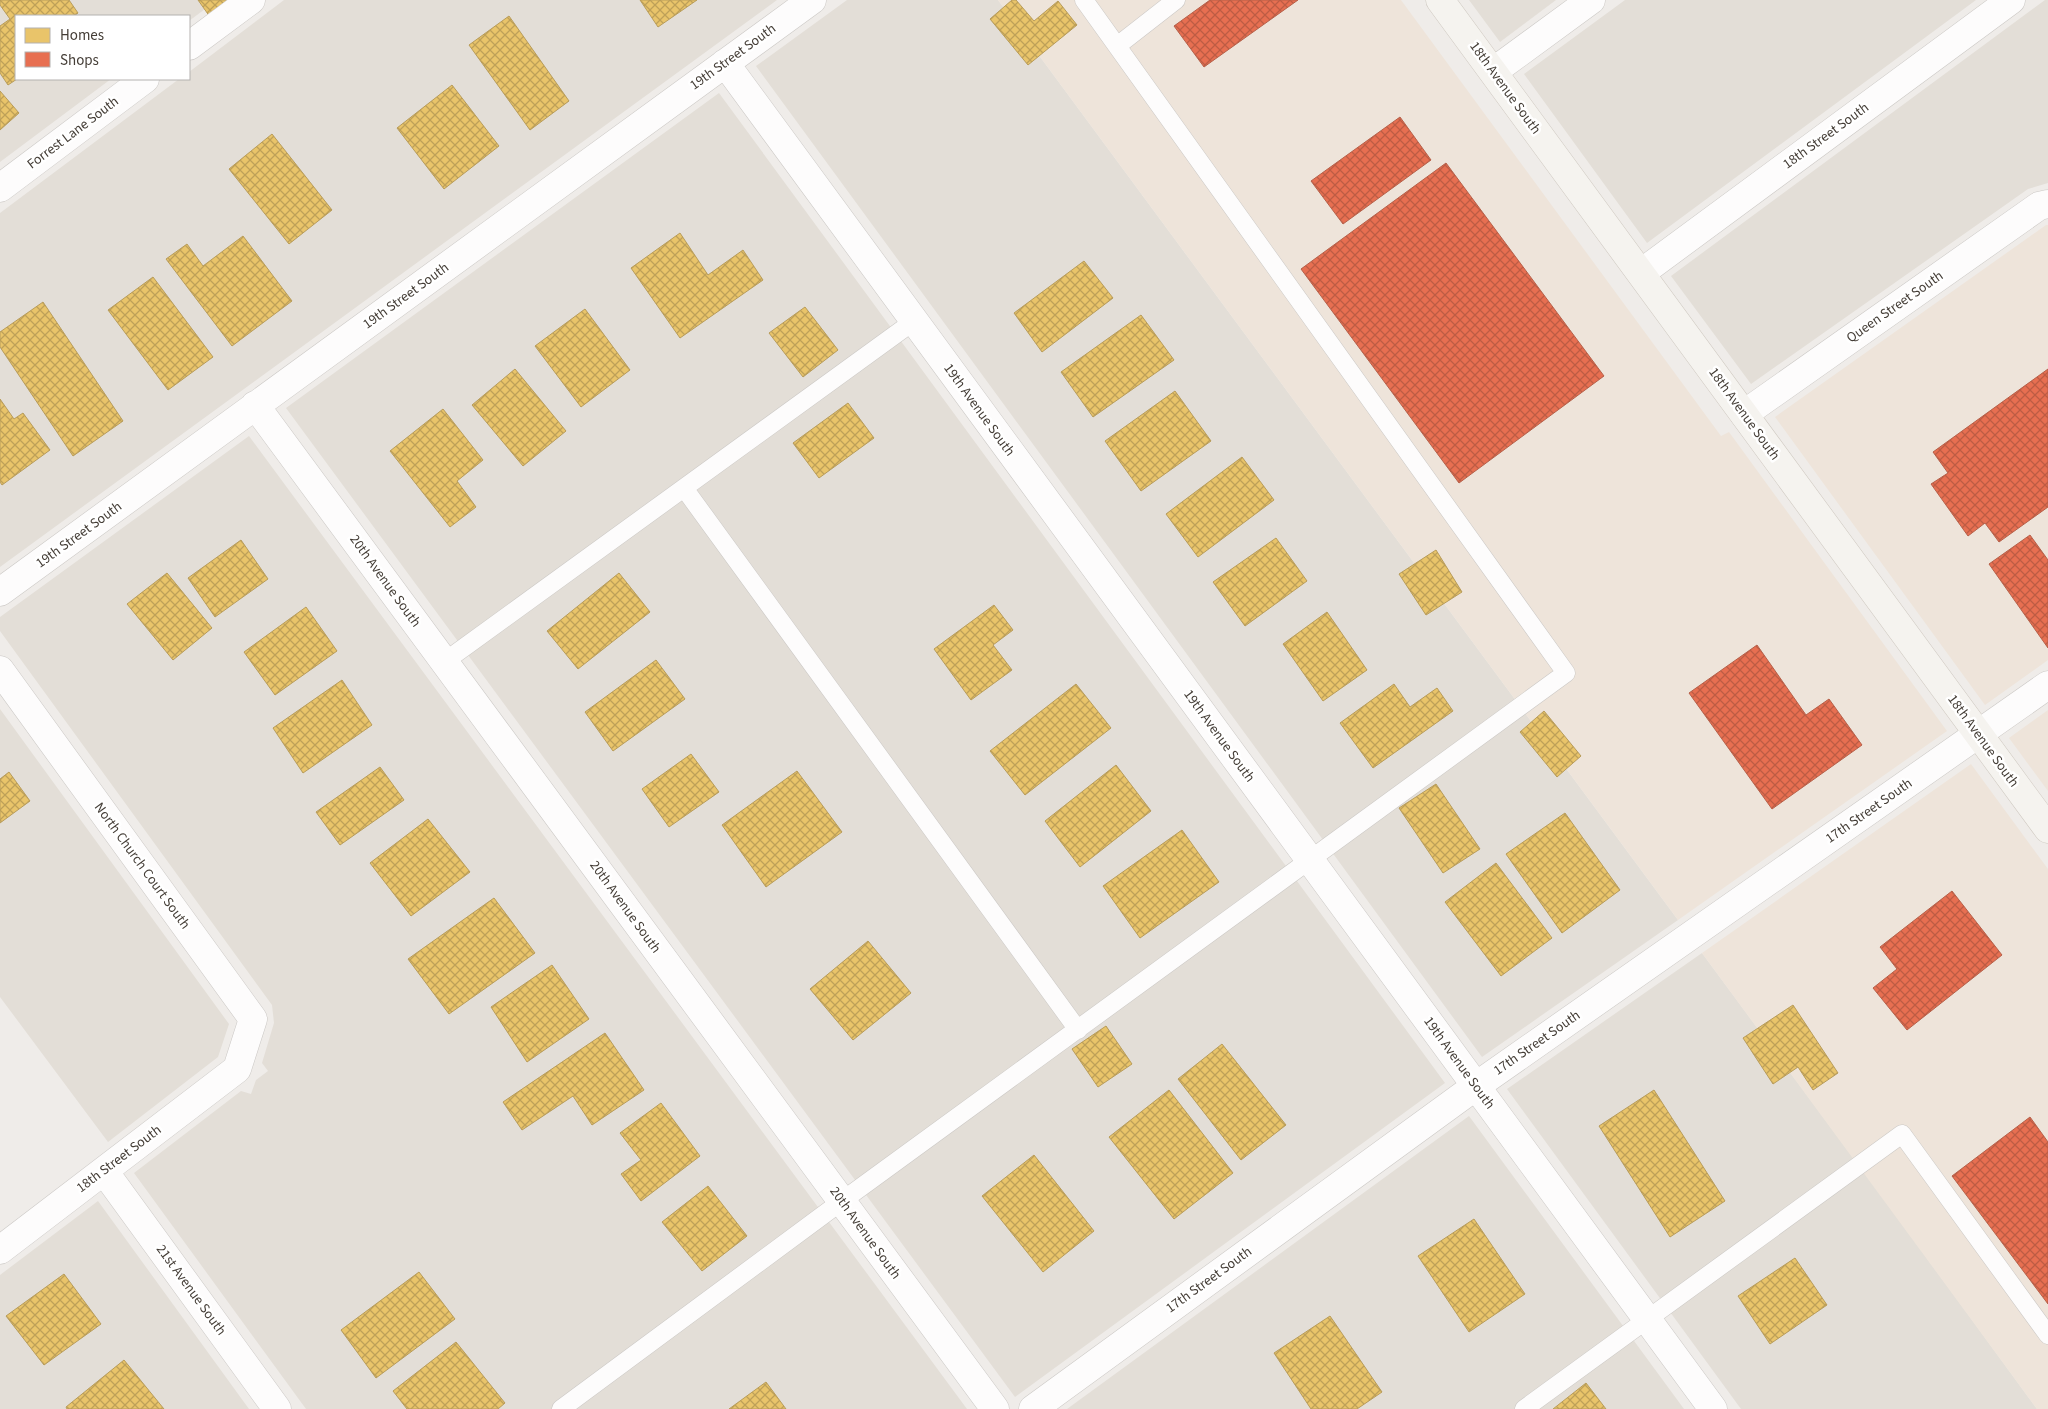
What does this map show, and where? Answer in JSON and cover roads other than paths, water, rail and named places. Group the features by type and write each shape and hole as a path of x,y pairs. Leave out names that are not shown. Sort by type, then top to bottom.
{"street":[{"path":"190,45 251,0"},
{"name":"19th Street South","path":"0,592 812,0"},
{"name":"18th Avenue South","path":"1440,0 1494,71 2048,829"},
{"path":"1494,71 1591,0"},
{"name":"18th Street South","path":"1641,273 2011,0"},
{"name":"19th Avenue South","path":"726,63 1713,1409"},
{"name":"Forrest Lane South","path":"0,188 145,80"},
{"name":"Queen Street South","path":"1744,414 2039,206 2048,204"},
{"name":"20th Avenue South","path":"256,405 995,1409"},
{"name":"North Church Court South","path":"0,670 253,1019 237,1069"},
{"name":"17th Street South","path":"1033,1409 1476,1086 2048,685"},
{"name":"18th Street South","path":"0,1250 237,1069"},
{"name":"21st Avenue South","path":"104,1170 277,1409"}],"lane":[{"path":"561,1409 842,1201 1311,861 1566,673 1084,0"},
{"path":"1117,46 1176,0"},
{"path":"444,662 914,321"},
{"path":"684,488 1078,1030"},
{"path":"1524,1409 1902,1134 2048,1335"}]}
